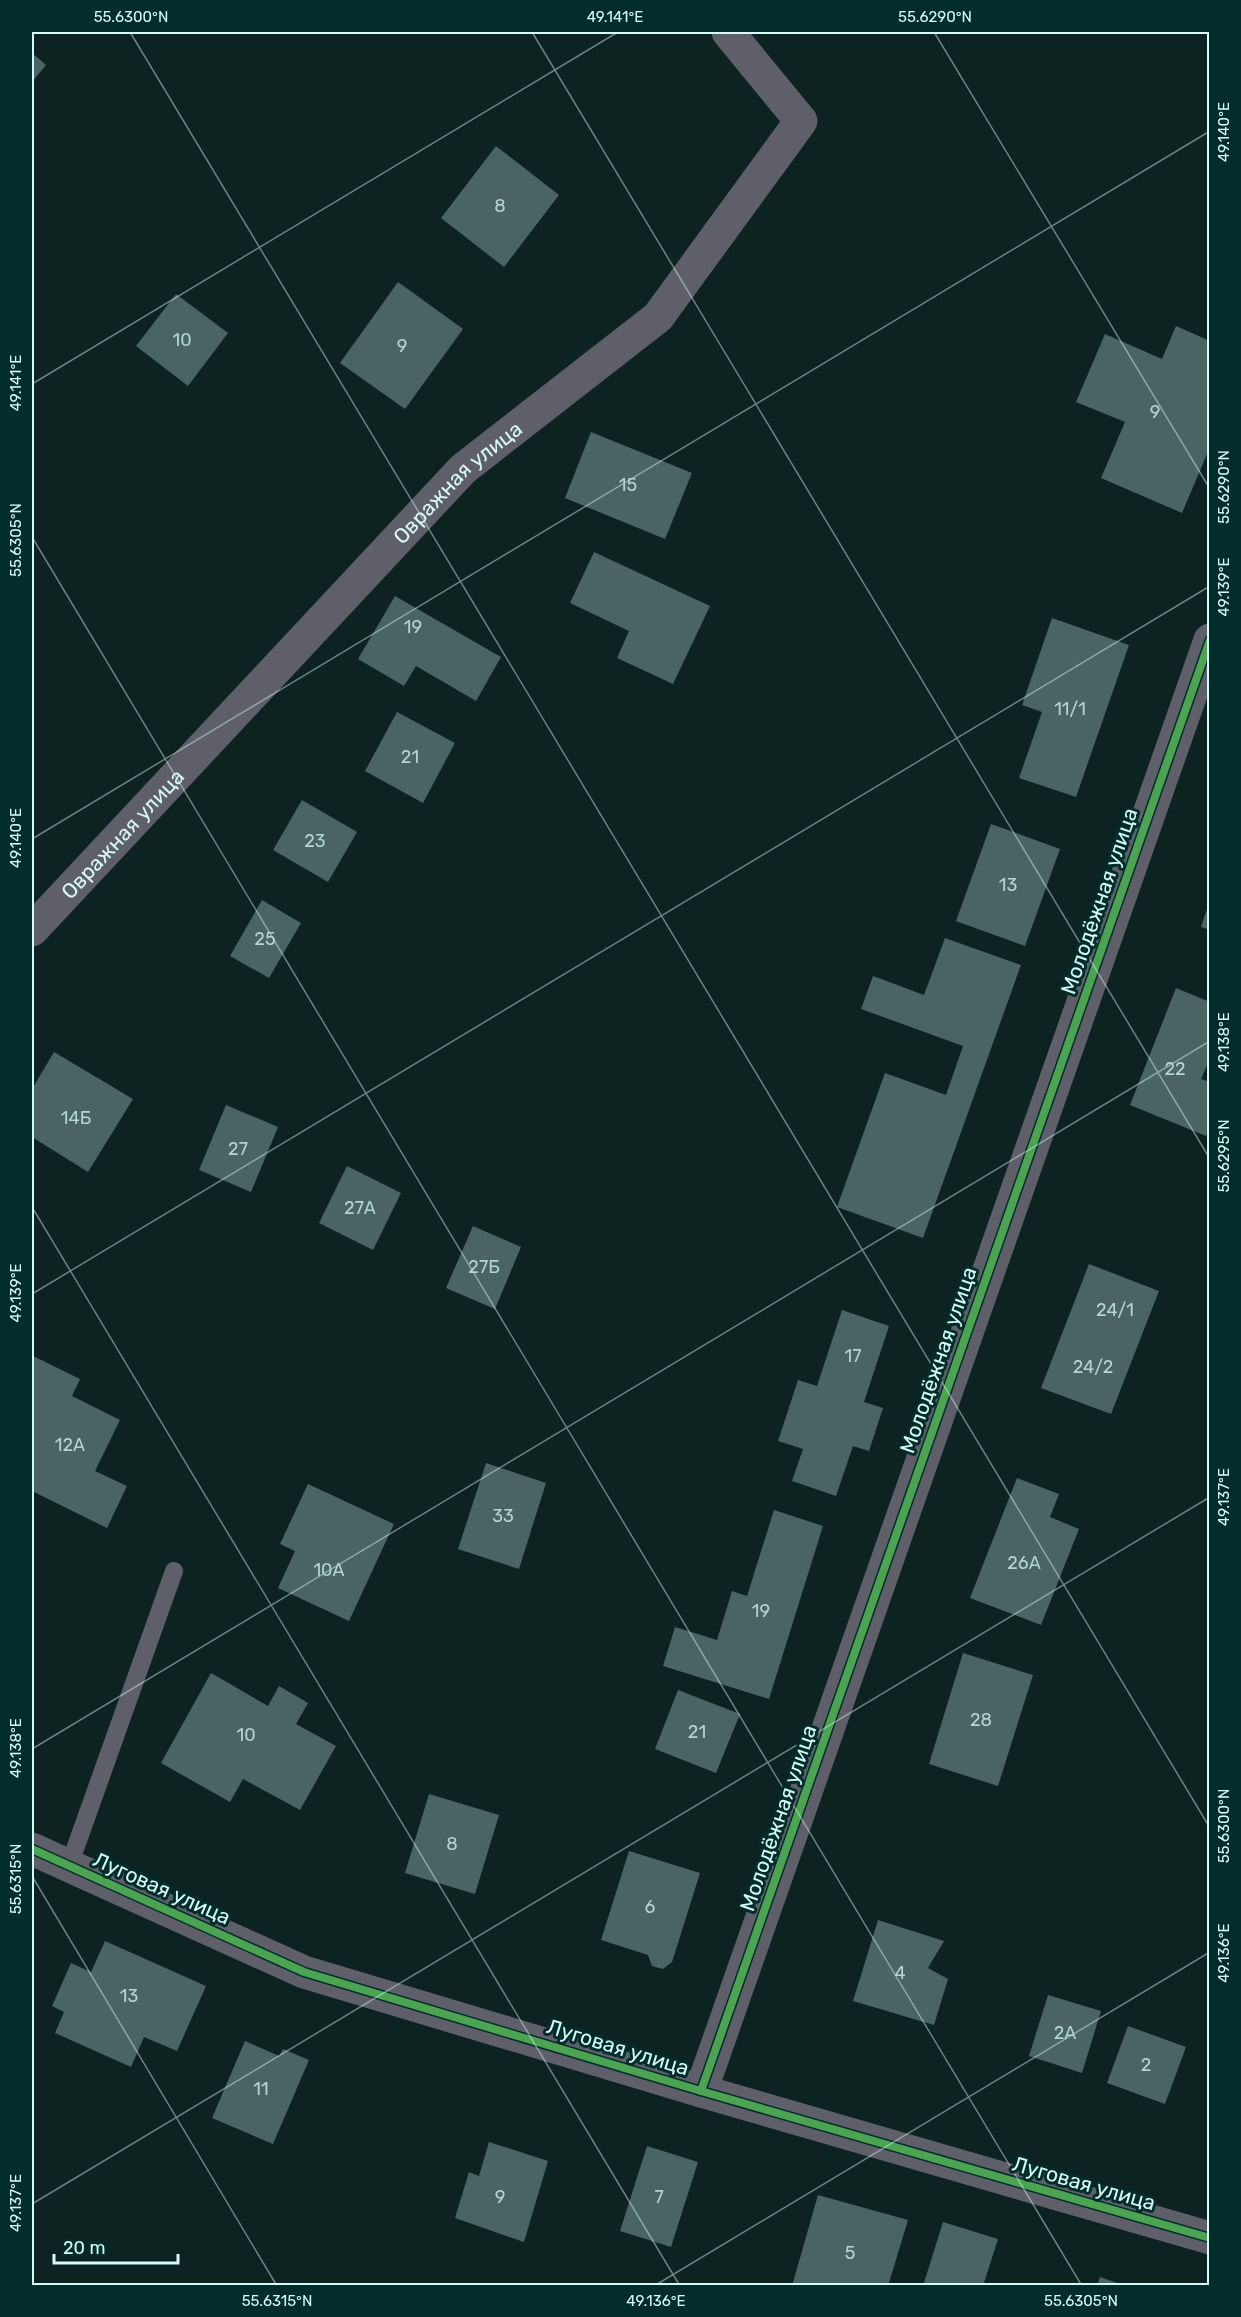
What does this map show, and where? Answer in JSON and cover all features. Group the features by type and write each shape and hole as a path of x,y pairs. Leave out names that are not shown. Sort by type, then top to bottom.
{"street":[{"name":"Овражная улица","path":"32,930 463,469 658,317 801,121 728,32"},
{"name":"Молодёжная улица","path":"701,2091 1209,640"},
{"name":"Луговая улица","path":"32,1849 304,1972 701,2091 1209,2238"}],"lane":[{"path":"69,1866 174,1572"}],"building":[{"path":"32,53 46,65 32,82"},
{"path":"496,146 559,195 504,267 441,218"},
{"path":"398,282 463,329 405,409 340,363"},
{"path":"176,294 228,333 188,386 136,346"},
{"path":"1176,326 1210,341 1210,447 1182,513 1101,478 1125,422 1076,402 1105,334 1162,359"},
{"path":"591,432 692,473 665,539 565,498"},
{"path":"594,552 710,606 673,684 617,658 629,631 570,603"},
{"path":"395,596 501,657 476,701 416,666 404,686 358,659"},
{"path":"1052,618 1129,645 1076,797 1019,778 1042,712 1022,705"},
{"path":"397,712 455,743 423,803 365,771"},
{"path":"302,800 357,832 328,882 273,850"},
{"path":"991,824 1060,849 1025,946 956,921"},
{"path":"262,900 301,923 269,978 230,956"},
{"path":"1210,903 1210,930 1201,927"},
{"path":"945,938 1021,965 923,1238 837,1207 885,1073 946,1095 963,1046 861,1009 873,976 924,995"},
{"path":"1176,988 1210,1002 1210,1059 1201,1079 1210,1082 1210,1127 1206,1136 1130,1105"},
{"path":"54,1052 133,1099 88,1172 32,1137 32,1089"},
{"path":"226,1105 278,1127 251,1192 199,1170"},
{"path":"347,1166 401,1193 373,1250 319,1223"},
{"path":"473,1226 521,1247 495,1309 446,1288"},
{"path":"1089,1264 1159,1291 1111,1414 1041,1388"},
{"path":"842,1310 889,1326 864,1402 883,1408 869,1451 853,1446 836,1496 792,1481 803,1449 778,1441 798,1380 817,1386"},
{"path":"33,1356 80,1379 72,1396 120,1420 95,1471 127,1486 107,1528 32,1491"},
{"path":"486,1463 546,1483 519,1569 458,1549"},
{"path":"1017,1478 1059,1494 1050,1517 1079,1529 1041,1625 970,1598"},
{"path":"308,1484 394,1524 349,1621 278,1588 295,1551 280,1544"},
{"path":"774,1510 823,1526 769,1699 663,1666 675,1627 717,1640 732,1591 747,1596"},
{"path":"963,1653 1033,1675 998,1786 929,1764"},
{"path":"211,1673 268,1706 279,1686 308,1703 296,1724 336,1746 300,1810 243,1779 230,1802 161,1763"},
{"path":"678,1690 740,1714 716,1773 655,1749"},
{"path":"429,1794 499,1815 475,1894 405,1873"},
{"path":"629,1851 700,1873 672,1962 663,1969 652,1966 648,1955 601,1940"},
{"path":"878,1920 944,1941 928,1968 948,1979 934,2025 853,2001"},
{"path":"105,1941 206,1986 177,2051 144,2037 131,2067 55,2033 64,2012 52,2006 71,1963 91,1972"},
{"path":"1048,1995 1101,2011 1082,2073 1029,2056"},
{"path":"1128,2026 1186,2047 1165,2104 1107,2083"},
{"path":"245,2041 279,2056 283,2049 309,2060 273,2144 212,2118"},
{"path":"489,2142 548,2161 524,2242 455,2218 469,2172 479,2176"},
{"path":"647,2146 698,2162 671,2247 620,2231"},
{"path":"818,2195 908,2220 888,2286 792,2286"},
{"path":"943,2222 998,2239 983,2286 923,2286"},
{"path":"1100,2277 1123,2285 1123,2286 1097,2286"}],"cycle path":[{"path":"701,2091 1210,640"},
{"path":"32,1849 304,1972 701,2091 1210,2238"}]}
